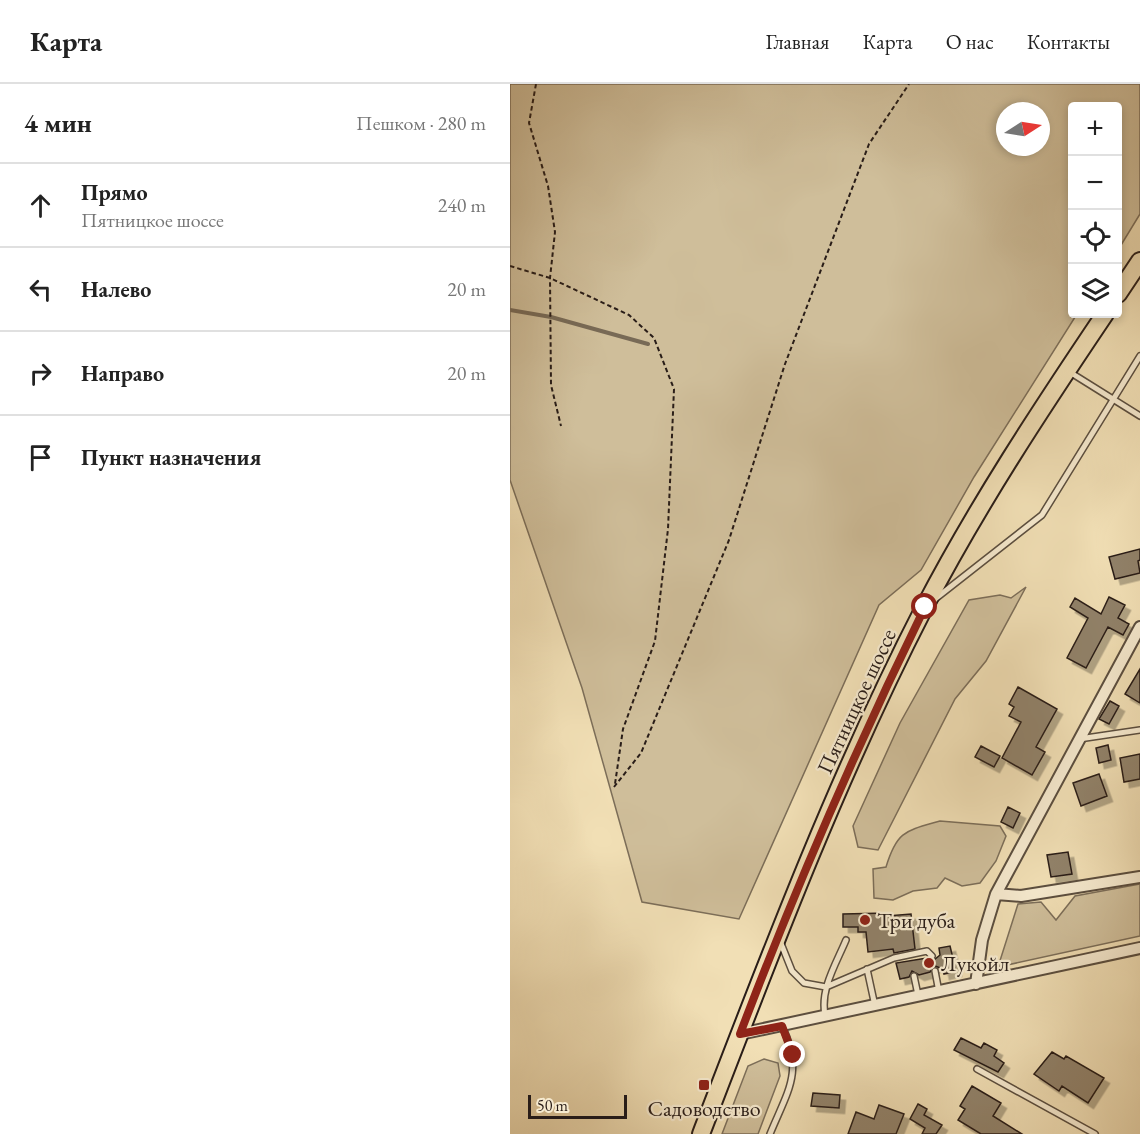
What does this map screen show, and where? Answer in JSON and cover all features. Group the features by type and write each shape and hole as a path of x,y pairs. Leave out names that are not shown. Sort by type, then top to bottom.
{"main road":[{"path":"1122,288 1140,261"},
{"name":"Пятницкое шоссе","path":"701,1134 778,934 871,720 925,607 998,481 1102,318"}],"street":[{"path":"976,984 982,940 996,894 1140,627"},
{"path":"996,894 1021,896 1140,877"},
{"path":"740,1034 1140,948"}],"lane":[{"path":"925,607 1041,515 1140,356"},
{"path":"1067,370 1140,416"},
{"path":"1078,739 1140,730"},
{"path":"778,934 792,971 804,983 826,987 867,969 910,958 927,951 932,956"},
{"path":"825,1017 823,1004 826,987 846,940"},
{"path":"867,969 875,1006"},
{"path":"935,971 939,992"},
{"path":"914,976 919,996"},
{"path":"770,1134 794,1074 793,1055 782,1026"},
{"path":"977,1069 1095,1134"}],"path":[{"path":"536,84 529,123 548,186 555,232 550,278 551,385 561,426"},
{"path":"510,266 550,278 629,315 654,338 675,389 668,529 655,641 623,729 614,787 641,753 729,540 785,364 869,144 909,84"}],"shaded area":[{"path":"510,84 1140,84 1140,214 1122,243 1122,102 1068,102 1068,318 1074,318 974,477 921,570 879,605 739,919 642,902 582,688 510,480"},
{"path":"1026,587 986,661 955,699 878,850 858,847 853,826 900,723 969,600 1000,595 1011,598"},
{"path":"940,821 1000,826 1006,836 996,861 980,883 962,886 945,878 937,888 913,891 893,900 874,898 873,869 886,867 894,846 904,834 918,827"},
{"path":"1140,884 1140,936 998,967 1018,904 1041,902 1056,920 1075,896"},
{"path":"764,1059 778,1063 780,1076 758,1134 722,1134 748,1066"}],"building":[{"path":"1140,549 1140,560 1138,561 1140,573 1115,579 1109,557"},
{"path":"1109,597 1125,605 1118,618 1129,624 1123,635 1108,627 1086,668 1067,658 1088,618 1070,607 1075,598 1101,614"},
{"path":"1140,669 1140,703 1125,694"},
{"path":"1018,687 1057,709 1036,747 1045,752 1032,775 1002,758 1021,722 1009,716 1014,707 1009,704"},
{"path":"1110,701 1119,706 1109,724 1099,719"},
{"path":"1108,745 1111,760 1099,763 1096,748"},
{"path":"981,746 1000,756 994,767 975,757"},
{"path":"1140,754 1140,779 1124,782 1120,758"},
{"path":"1099,774 1107,796 1081,806 1073,783"},
{"path":"1008,807 1020,813 1013,828 1001,822"},
{"path":"1068,852 1072,874 1051,877 1047,855"},
{"path":"887,913 887,916 911,914 915,949 894,953 893,949 868,952 866,932 858,932 858,927 843,927 843,914"},
{"name":"Лукойл","path":"950,946 956,971 944,974 943,969 935,966 930,972 919,975 912,971 909,977 900,979 896,963 927,958 934,960 940,955 939,948"},
{"path":"961,1038 981,1048 984,1043 997,1050 994,1056 1004,1063 998,1072 954,1050"},
{"path":"1052,1052 1064,1059 1066,1056 1104,1078 1088,1103 1062,1086 1059,1091 1034,1074"},
{"path":"972,1086 1001,1103 993,1116 1022,1134 981,1134 958,1120 965,1109 960,1106"},
{"path":"813,1093 840,1095 839,1108 811,1106"},
{"path":"918,1104 927,1109 924,1115 942,1125 936,1134 922,1134 925,1128 910,1119"},
{"path":"879,1105 904,1114 896,1134 848,1134 856,1112 874,1119"}],"waterway":[{"path":"510,310 551,317 648,344"}],"place":[{"name":"Три дуба","path":"865,920"},
{"name":"Лукойл","path":"929,963"},
{"name":"Садоводство","path":"704,1085"}],"route":[{"path":"793,1055 782,1026 740,1034 778,934 871,720 925,607"}]}
